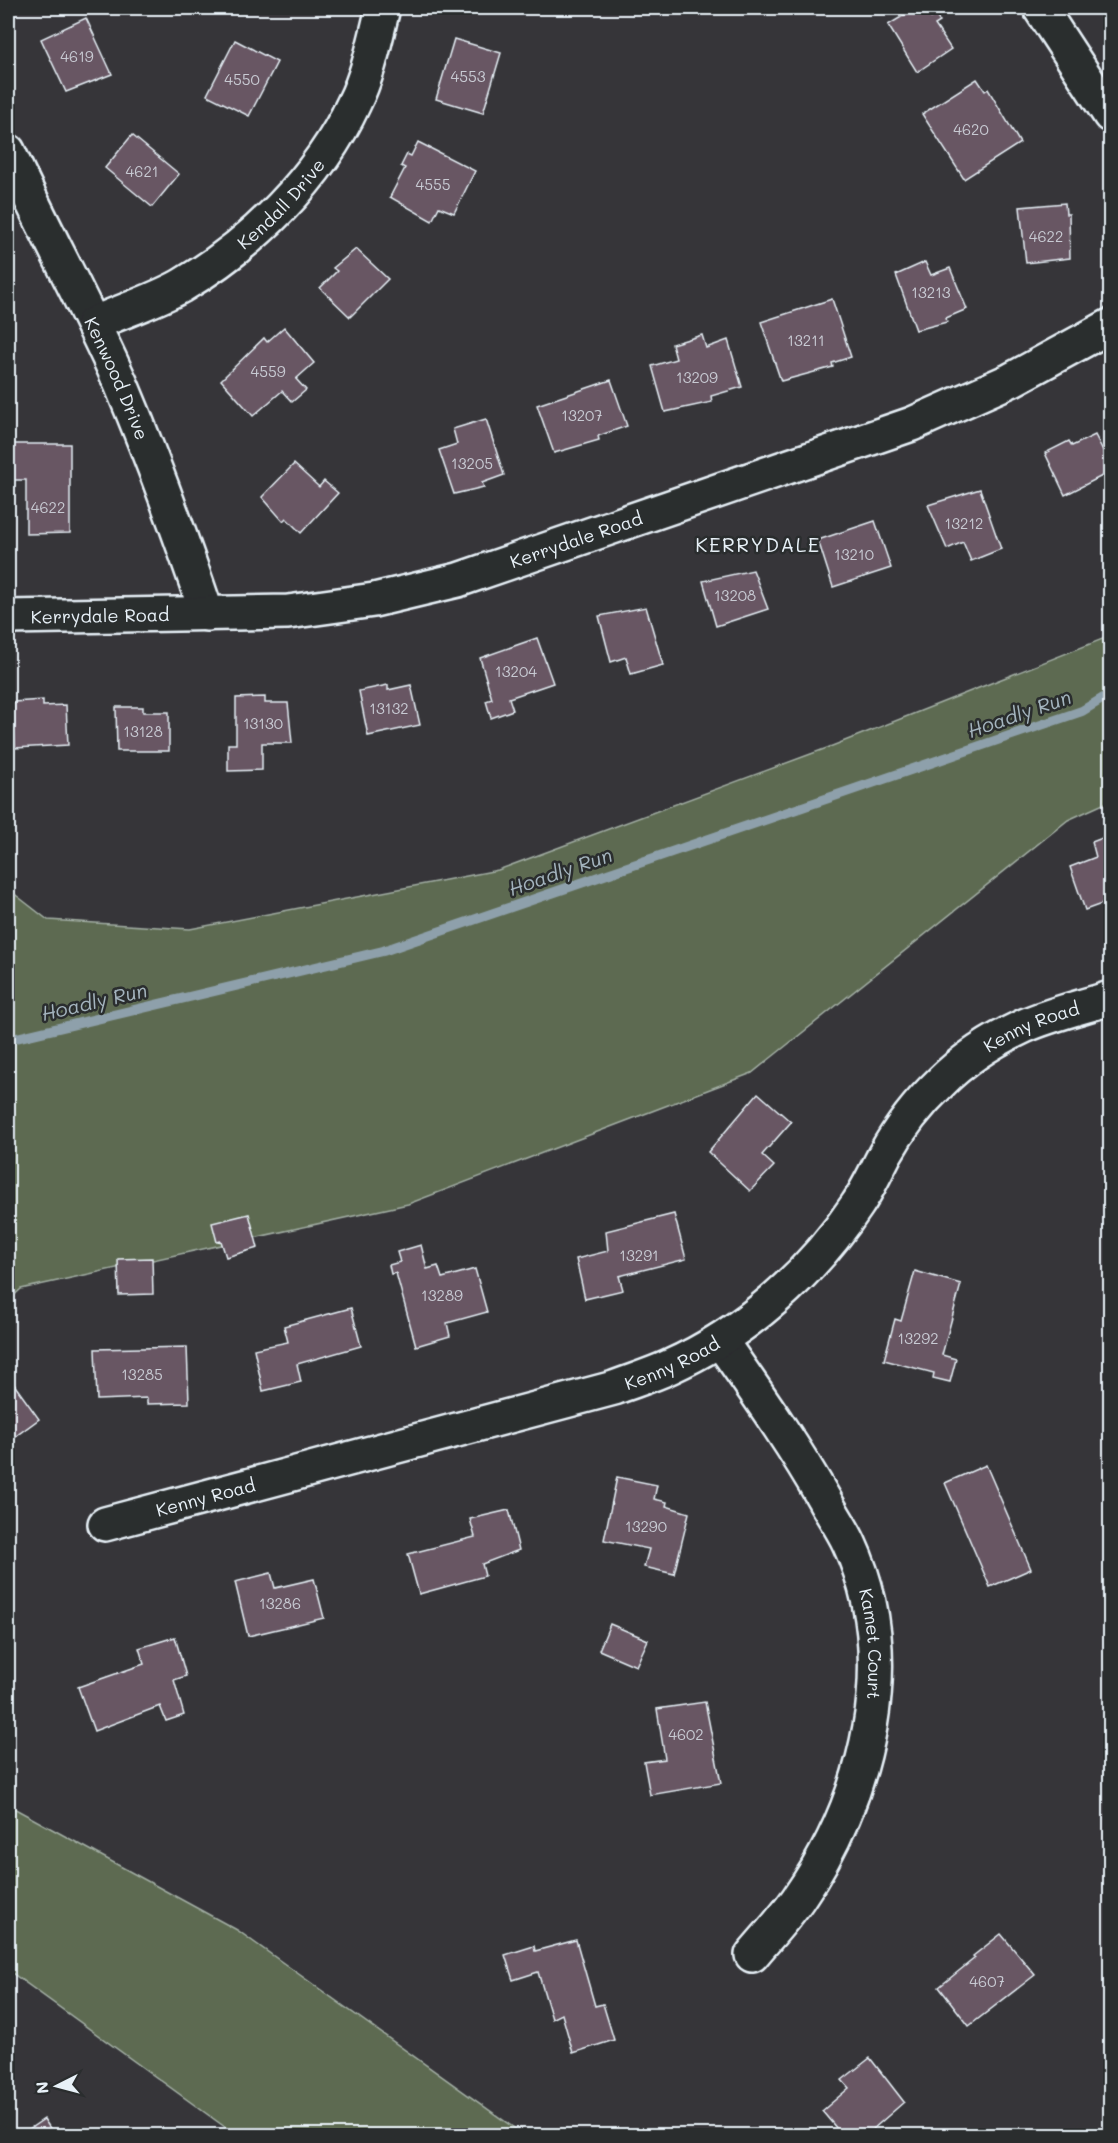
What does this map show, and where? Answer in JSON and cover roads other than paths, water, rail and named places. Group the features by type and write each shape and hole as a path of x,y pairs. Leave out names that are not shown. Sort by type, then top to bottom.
{"street":[{"name":"Kendall Drive","path":"93,324 180,286 231,252 268,219 302,183 339,132 355,102 370,59 382,8"},
{"path":"1040,8 1110,115"},
{"name":"Kenwood Drive","path":"8,151 36,214 93,324 121,385 172,511 207,614"},
{"name":"Kerrydale Road","path":"8,617 288,612 374,600 458,580 912,424 1011,380 1110,326"},
{"name":"Kenny Road","path":"105,1524 614,1388 670,1367 720,1340 752,1318 797,1278 829,1243 858,1204 886,1152 908,1118 942,1081 981,1050 1025,1026 1110,998"},
{"name":"Kamet Court","path":"720,1340 804,1465 849,1543 866,1591 874,1631 876,1682 870,1733 852,1796 828,1850 797,1900 752,1955"}],"waterway":[{"name":"Hoadly Run","path":"8,1040 383,951 1082,711 1110,694"}],"district":[{"name":"KERRYDALE","path":"758,544"}]}
